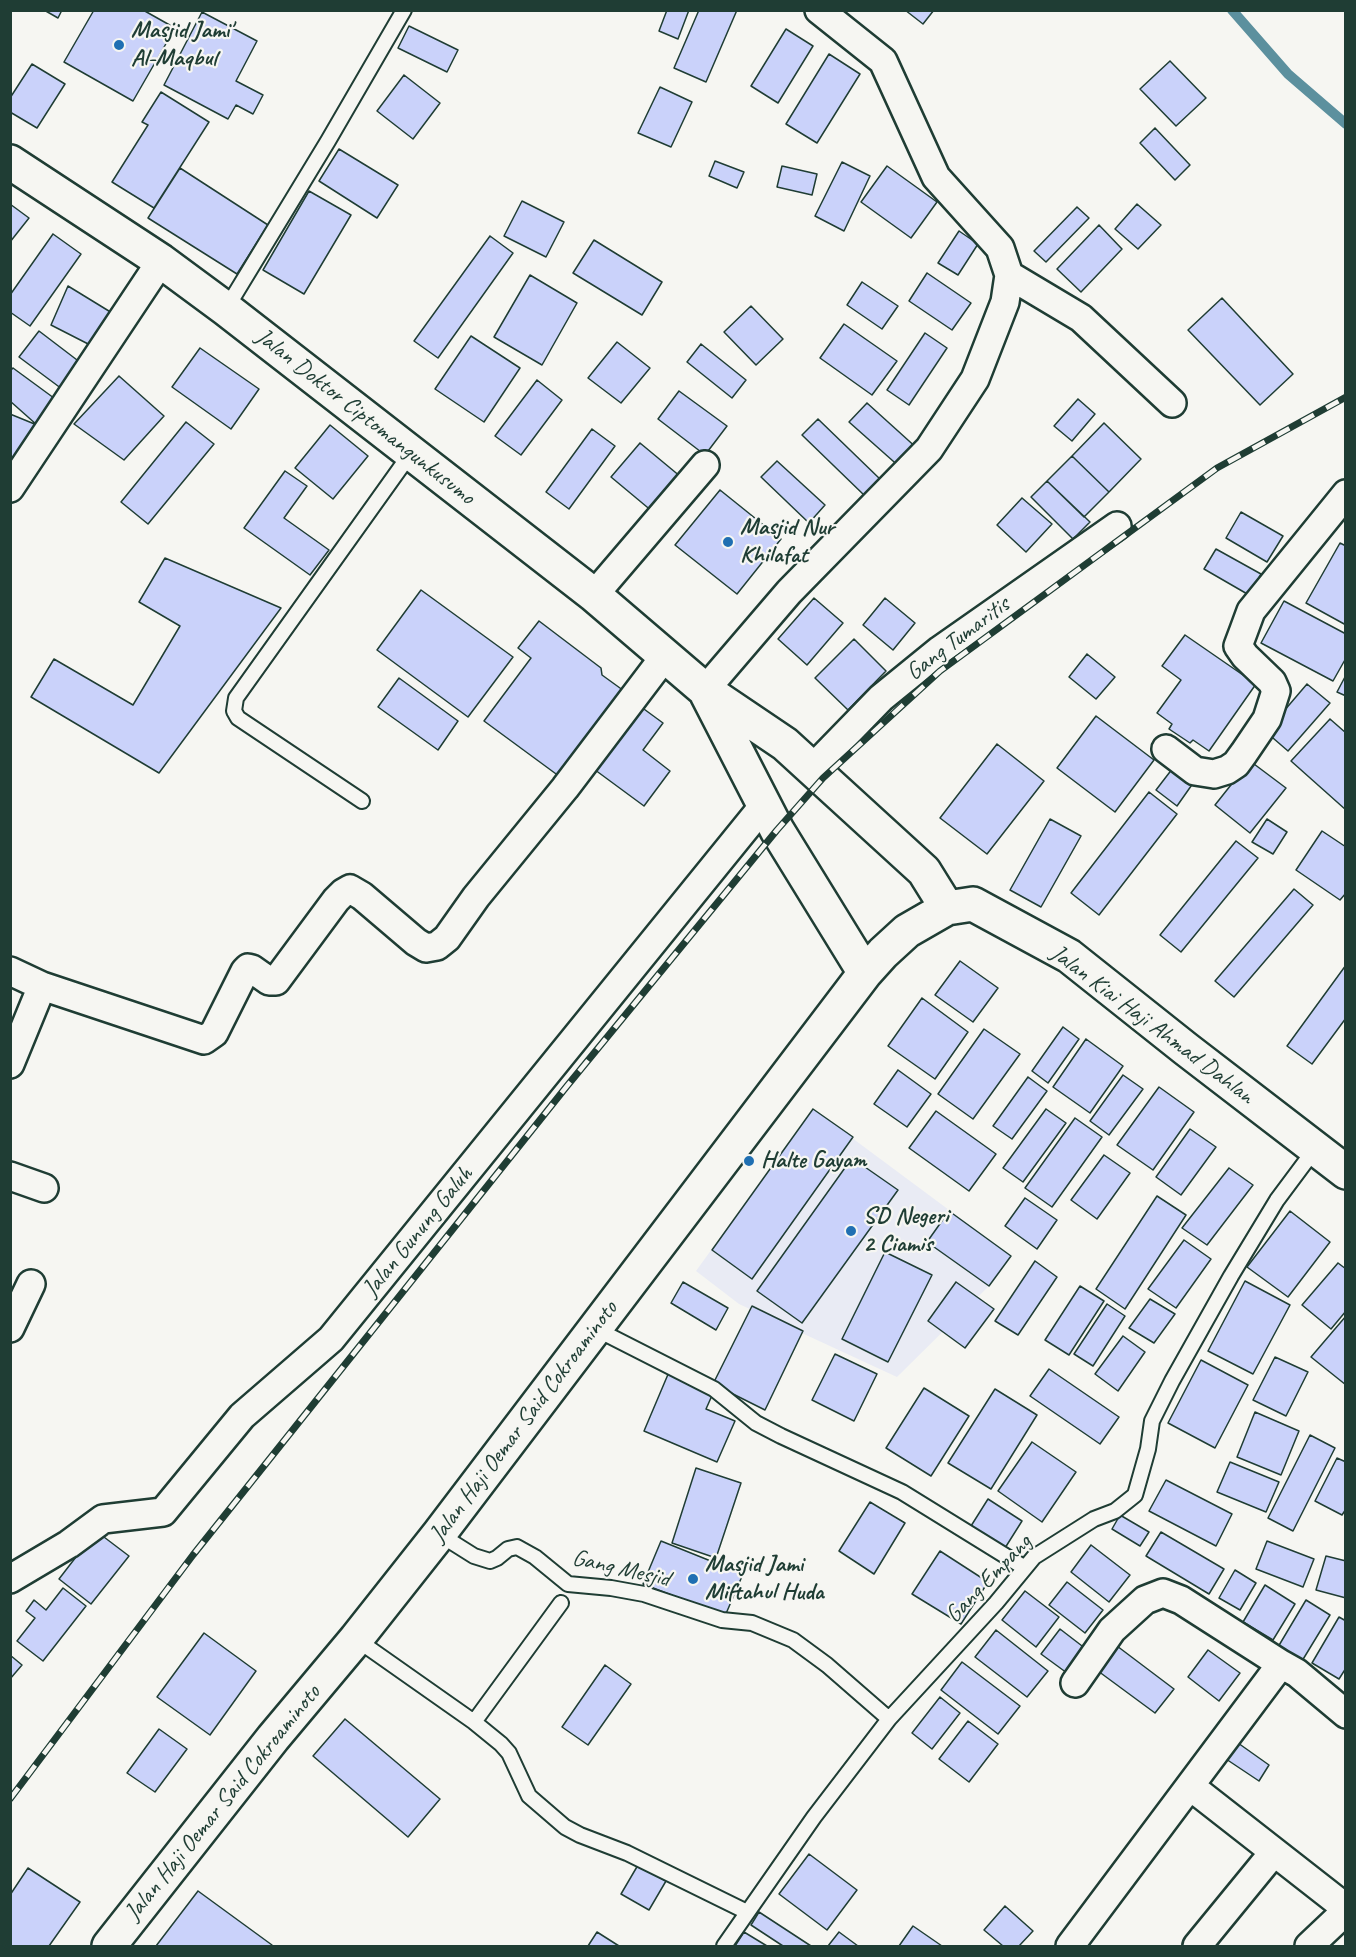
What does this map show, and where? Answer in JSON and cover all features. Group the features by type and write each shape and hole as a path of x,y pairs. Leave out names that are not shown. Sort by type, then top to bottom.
{"main road":[{"name":"Jalan Doktor Ciptomangunkusumo","path":"10,162 161,261 226,309 594,595 705,690 785,744 924,871 947,908"},
{"name":"Jalan Doktor Ciptomangunkusumo","path":"705,690 777,830 865,974"},
{"name":"Jalan Kiai Haji Ahmad Dahlan","path":"947,908 973,904 1070,956 1346,1172"},
{"name":"Jalan Haji Oemar Said Cokroaminoto","path":"109,1947 273,1738 356,1639 439,1534 865,974 882,953 907,931 947,908"}],"street":[{"path":"705,690 789,592 929,449 975,379 1005,302 1009,275 1000,248 936,177 884,61 819,10"},
{"path":"10,488 161,261"},
{"path":"1009,275 1081,318 1172,403"},
{"path":"594,595 705,465"},
{"path":"1166,749 1195,771 1214,774 1236,764 1244,753 1267,719 1276,691 1272,682 1238,646 1251,611 1336,523 1346,494"},
{"name":"Gang Tumaritis","path":"813,768 881,698 940,650 1117,526"},
{"path":"10,971 42,986 204,1040 214,1033 244,971 248,968 252,969 269,981 276,981 336,900 350,890 362,896 416,942 426,948 437,946 447,938 476,897 565,789 665,656"},
{"name":"Jalan Gunung Galuh","path":"10,1579 69,1544 103,1519 163,1512 242,1416 331,1339 765,804"},
{"path":"10,1064 42,986"},
{"path":"10,1176 44,1188"},
{"path":"10,1328 31,1284"},
{"path":"1075,1683 1112,1630 1145,1600 1163,1593 1180,1600 1297,1673 1346,1714"},
{"path":"1070,1947 1281,1665"},
{"path":"1190,1786 1346,1910 1309,1947"},
{"path":"1197,1947 1274,1852"}],"lane":[{"path":"226,309 404,10"},
{"path":"363,801 238,718 234,711 236,698 411,453"},
{"name":"Gang Empang","path":"724,1947 814,1817 889,1719 996,1603 1034,1557 1094,1519 1115,1511 1135,1495 1148,1449 1152,1421 1172,1381 1272,1209 1315,1149"},
{"path":"595,1328 714,1389 756,1423 902,1492 1025,1568"},
{"name":"Gang Mesjid","path":"439,1534 474,1556 490,1561 508,1549 517,1547 535,1557 568,1584 644,1594 722,1620 752,1623 793,1640 827,1665 889,1719"},
{"name":"Gang Mesjid","path":"474,1722 561,1603"},
{"path":"356,1639 474,1722 501,1744 509,1753 529,1796 565,1827 627,1853 747,1912"}],"shaded area":[{"name":"SD Negeri 2 Ciamis","path":"813,1109 1011,1256 989,1286 897,1377 739,1304 696,1271"}],"building":[{"path":"44,10 62,10 58,18"},
{"name":"Masjid Jami' Al-Maqbul","path":"94,10 143,10 175,28 133,101 64,62"},
{"path":"667,10 689,10 678,39 659,31"},
{"path":"699,10 737,10 706,82 674,68"},
{"path":"905,10 934,10 923,24"},
{"path":"202,12 257,41 236,81 263,95 253,114 236,105 228,119 164,85"},
{"path":"409,26 458,50 447,72 398,48"},
{"path":"786,29 813,46 778,103 751,86"},
{"path":"829,54 860,74 817,143 786,124"},
{"path":"1170,61 1206,98 1176,126 1140,89"},
{"path":"32,64 65,84 37,128 10,112 10,98"},
{"path":"404,75 440,103 413,139 377,111"},
{"path":"660,87 692,102 671,147 638,133"},
{"path":"161,92 209,122 154,208 112,182 148,125 142,122"},
{"path":"1155,128 1190,165 1175,180 1140,143"},
{"path":"339,149 398,185 377,218 319,181"},
{"path":"715,161 744,172 737,188 709,176"},
{"path":"842,162 870,176 844,231 815,216"},
{"path":"782,166 817,174 812,195 777,187"},
{"path":"887,166 937,202 911,238 861,202"},
{"path":"180,168 268,225 237,274 148,218"},
{"path":"309,191 351,215 304,294 263,270"},
{"path":"522,201 564,222 546,257 504,236"},
{"path":"10,204 29,218 10,242"},
{"path":"1137,204 1161,225 1138,249 1115,229"},
{"path":"1077,207 1089,218 1046,262 1034,251"},
{"path":"1099,225 1122,249 1081,292 1057,269"},
{"path":"959,231 978,244 958,275 938,263"},
{"path":"53,234 81,254 30,326 10,312 10,295"},
{"path":"490,236 513,253 438,358 414,341"},
{"path":"594,240 662,282 642,315 573,273"},
{"path":"927,273 971,303 952,330 909,301"},
{"path":"530,275 577,303 542,365 494,337"},
{"path":"862,282 898,306 882,329 847,305"},
{"path":"68,286 117,316 96,348 51,325"},
{"path":"1222,298 1293,374 1260,405 1188,330"},
{"path":"751,306 783,339 756,365 724,332"},
{"path":"844,324 897,361 872,395 820,358"},
{"path":"39,331 81,363 62,389 19,357"},
{"path":"925,333 947,348 909,405 887,390"},
{"path":"471,336 520,368 484,422 435,389"},
{"path":"617,342 650,368 621,403 588,378"},
{"path":"701,344 746,380 732,398 687,362"},
{"path":"200,348 259,389 231,429 172,387"},
{"path":"13,368 58,401 37,425 10,401 10,371"},
{"path":"119,376 164,416 124,460 74,424"},
{"path":"537,380 562,400 521,455 495,436"},
{"path":"679,391 727,426 705,455 658,419"},
{"path":"1078,399 1095,414 1072,441 1054,426"},
{"path":"867,403 919,450 902,469 849,422"},
{"path":"10,414 37,425 10,464"},
{"path":"818,419 881,480 865,496 802,435"},
{"path":"186,422 214,444 148,524 121,502"},
{"path":"1104,423 1141,459 1109,492 1072,456"},
{"path":"330,425 368,456 333,499 295,468"},
{"path":"592,429 615,446 569,509 546,492"},
{"path":"640,443 681,477 653,512 611,477"},
{"path":"1072,456 1109,492 1084,517 1047,481"},
{"path":"777,461 825,505 809,523 761,477"},
{"path":"285,471 307,486 284,518 329,550 310,575 244,528"},
{"path":"1047,481 1090,522 1073,539 1031,497"},
{"name":"Masjid Nur Khilafat","path":"720,490 781,539 737,594 675,545"},
{"path":"1022,498 1052,524 1026,552 997,525"},
{"path":"1241,512 1283,536 1267,562 1226,538"},
{"path":"1340,543 1346,546 1346,625 1306,603"},
{"path":"1216,549 1261,574 1249,595 1204,569"},
{"path":"165,558 281,608 159,773 31,697 54,659 133,705 180,626 139,602"},
{"path":"421,590 513,657 468,717 377,650"},
{"path":"814,598 843,623 807,665 778,639"},
{"path":"885,598 915,623 893,650 863,625"},
{"path":"1284,601 1346,634 1346,658 1333,681 1261,643"},
{"path":"539,621 601,668 602,675 631,696 567,782 484,721 531,658 518,648"},
{"path":"1185,635 1256,684 1209,751 1193,740 1190,743 1169,729 1172,724 1157,713 1181,680 1162,666"},
{"path":"854,639 886,671 848,710 815,678"},
{"path":"1087,654 1115,677 1096,699 1069,677"},
{"path":"1346,675 1346,696 1337,692"},
{"path":"399,678 458,721 438,750 378,707"},
{"path":"1307,684 1330,703 1288,751 1266,732"},
{"path":"633,701 663,723 643,750 670,771 644,806 587,764"},
{"path":"1096,716 1154,760 1115,812 1057,768"},
{"path":"1330,719 1346,733 1346,810 1291,761"},
{"path":"997,744 1044,781 987,854 940,818"},
{"path":"1250,761 1286,788 1250,833 1215,805"},
{"path":"1176,764 1196,779 1177,806 1156,790"},
{"path":"1149,792 1177,814 1099,915 1071,893"},
{"path":"1050,819 1081,836 1041,907 1010,890"},
{"path":"1267,819 1287,832 1273,854 1252,842"},
{"path":"1322,831 1346,847 1346,893 1340,900 1296,870"},
{"path":"1236,841 1258,858 1181,952 1160,935"},
{"path":"1294,889 1313,905 1234,997 1215,981"},
{"path":"960,961 998,988 973,1022 935,995"},
{"path":"1346,965 1346,1018 1312,1064 1287,1046"},
{"path":"922,998 968,1032 935,1079 888,1046"},
{"path":"1063,1027 1079,1039 1048,1083 1032,1071"},
{"path":"984,1029 1020,1054 973,1119 938,1094"},
{"path":"1086,1039 1123,1066 1090,1113 1053,1087"},
{"path":"898,1070 931,1094 907,1127 874,1104"},
{"path":"1123,1075 1143,1089 1109,1135 1090,1121"},
{"path":"1028,1077 1047,1091 1012,1139 993,1126"},
{"path":"1159,1087 1194,1112 1153,1170 1117,1145"},
{"path":"813,1109 853,1137 752,1279 712,1250"},
{"path":"1046,1109 1066,1123 1023,1182 1003,1168"},
{"path":"936,1111 996,1154 969,1191 909,1148"},
{"path":"1075,1118 1102,1137 1052,1207 1025,1188"},
{"path":"1190,1129 1216,1147 1181,1195 1156,1177"},
{"path":"1104,1155 1130,1173 1097,1219 1071,1200"},
{"path":"852,1158 898,1190 802,1323 757,1291"},
{"path":"1229,1168 1253,1185 1207,1245 1182,1228"},
{"path":"1157,1196 1186,1215 1125,1309 1096,1289"},
{"path":"1025,1198 1057,1220 1037,1249 1005,1226"},
{"path":"949,1211 1011,1256 989,1286 927,1242"},
{"path":"1290,1211 1330,1242 1288,1297 1247,1267"},
{"path":"1184,1240 1211,1259 1176,1308 1148,1289"},
{"path":"885,1252 932,1275 888,1362 842,1339"},
{"path":"1035,1261 1057,1277 1018,1335 995,1321"},
{"path":"1338,1263 1346,1269 1346,1311 1331,1329 1302,1305"},
{"path":"1245,1281 1290,1305 1253,1374 1208,1351"},
{"path":"683,1282 728,1308 716,1330 671,1303"},
{"path":"956,1282 994,1309 965,1348 928,1321"},
{"path":"1080,1286 1104,1301 1069,1355 1045,1340"},
{"path":"1150,1299 1175,1314 1154,1343 1129,1328"},
{"path":"1107,1304 1125,1316 1093,1366 1074,1354"},
{"path":"752,1306 803,1331 765,1410 713,1384"},
{"path":"1346,1316 1346,1385 1311,1357"},
{"path":"1123,1336 1145,1352 1118,1391 1095,1374"},
{"path":"835,1354 877,1374 854,1421 812,1400"},
{"path":"1275,1357 1308,1372 1286,1416 1253,1400"},
{"path":"1201,1360 1248,1385 1215,1448 1168,1423"},
{"path":"1049,1369 1119,1417 1100,1444 1030,1396"},
{"path":"669,1372 714,1391 706,1409 735,1421 717,1462 644,1431"},
{"path":"924,1388 969,1416 931,1476 886,1448"},
{"path":"995,1389 1037,1415 991,1489 948,1463"},
{"path":"1255,1412 1299,1431 1281,1475 1237,1457"},
{"path":"1310,1435 1335,1448 1293,1531 1268,1518"},
{"path":"1032,1442 1076,1472 1042,1522 998,1491"},
{"path":"1337,1458 1346,1462 1346,1509 1342,1515 1315,1501"},
{"path":"1230,1462 1279,1482 1266,1512 1217,1492"},
{"path":"696,1468 741,1483 716,1558 672,1543"},
{"path":"1166,1480 1232,1514 1216,1546 1149,1511"},
{"path":"988,1499 1022,1521 1005,1548 971,1526"},
{"path":"870,1502 905,1523 874,1574 839,1551"},
{"path":"1120,1515 1149,1532 1140,1546 1112,1529"},
{"path":"96,1531 129,1556 91,1604 59,1579"},
{"path":"1161,1532 1224,1569 1209,1594 1146,1556"},
{"name":"Masjid Jami Miftahul Huda","path":"661,1541 743,1574 725,1616 643,1584"},
{"path":"1267,1541 1314,1559 1303,1587 1256,1569"},
{"path":"1091,1545 1130,1575 1109,1602 1071,1572"},
{"path":"940,1551 988,1582 961,1624 912,1594"},
{"path":"1326,1556 1346,1561 1346,1598 1316,1590"},
{"path":"1235,1570 1256,1583 1240,1610 1219,1598"},
{"path":"1067,1582 1103,1610 1085,1633 1049,1605"},
{"path":"1265,1585 1295,1604 1273,1640 1243,1622"},
{"path":"63,1588 86,1606 43,1661 17,1641 35,1618 26,1611 34,1600 46,1610"},
{"path":"1025,1591 1059,1617 1036,1647 1002,1620"},
{"path":"1306,1600 1330,1615 1302,1661 1278,1647"},
{"path":"1339,1617 1346,1621 1346,1668 1339,1679 1312,1663"},
{"path":"1060,1629 1086,1649 1067,1673 1041,1654"},
{"path":"996,1630 1048,1671 1027,1697 975,1657"},
{"path":"204,1633 256,1671 210,1735 157,1697"},
{"path":"1117,1646 1174,1689 1155,1713 1098,1671"},
{"path":"1208,1650 1240,1673 1219,1701 1188,1677"},
{"path":"10,1655 22,1665 10,1679"},
{"path":"962,1662 1020,1706 998,1734 941,1690"},
{"path":"605,1665 631,1684 588,1745 562,1727"},
{"path":"940,1697 960,1713 932,1749 912,1733"},
{"path":"345,1719 440,1799 408,1837 313,1756"},
{"path":"968,1721 998,1744 969,1782 939,1759"},
{"path":"159,1729 187,1749 155,1792 127,1773"},
{"path":"1238,1743 1269,1765 1259,1781 1226,1759"},
{"path":"809,1854 857,1890 827,1930 779,1894"},
{"path":"638,1865 666,1881 649,1910 621,1894"},
{"path":"28,1868 80,1902 49,1946 10,1946 10,1895"},
{"path":"198,1891 272,1945 156,1946"},
{"path":"1005,1906 1033,1931 1019,1946 1003,1946 984,1930"},
{"path":"759,1912 811,1946 783,1946 751,1925"},
{"path":"913,1926 942,1946 899,1946"},
{"path":"597,1932 619,1946 588,1946"},
{"path":"744,1932 767,1946 735,1946"},
{"path":"839,1932 858,1946 828,1946"}],"waterway":[{"path":"1232,10 1288,74 1346,124"}],"railway":[{"path":"10,1799 193,1555 567,1086 777,830 823,778 940,671 1217,468 1346,397"}],"place":[{"name":"Masjid Jami' Al-Maqbul","path":"119,45"},
{"name":"Masjid Nur Khilafat","path":"728,542"},
{"name":"Halte Gayam","path":"749,1161"},
{"name":"SD Negeri 2 Ciamis","path":"851,1231"},
{"name":"Masjid Jami Miftahul Huda","path":"693,1579"}]}
